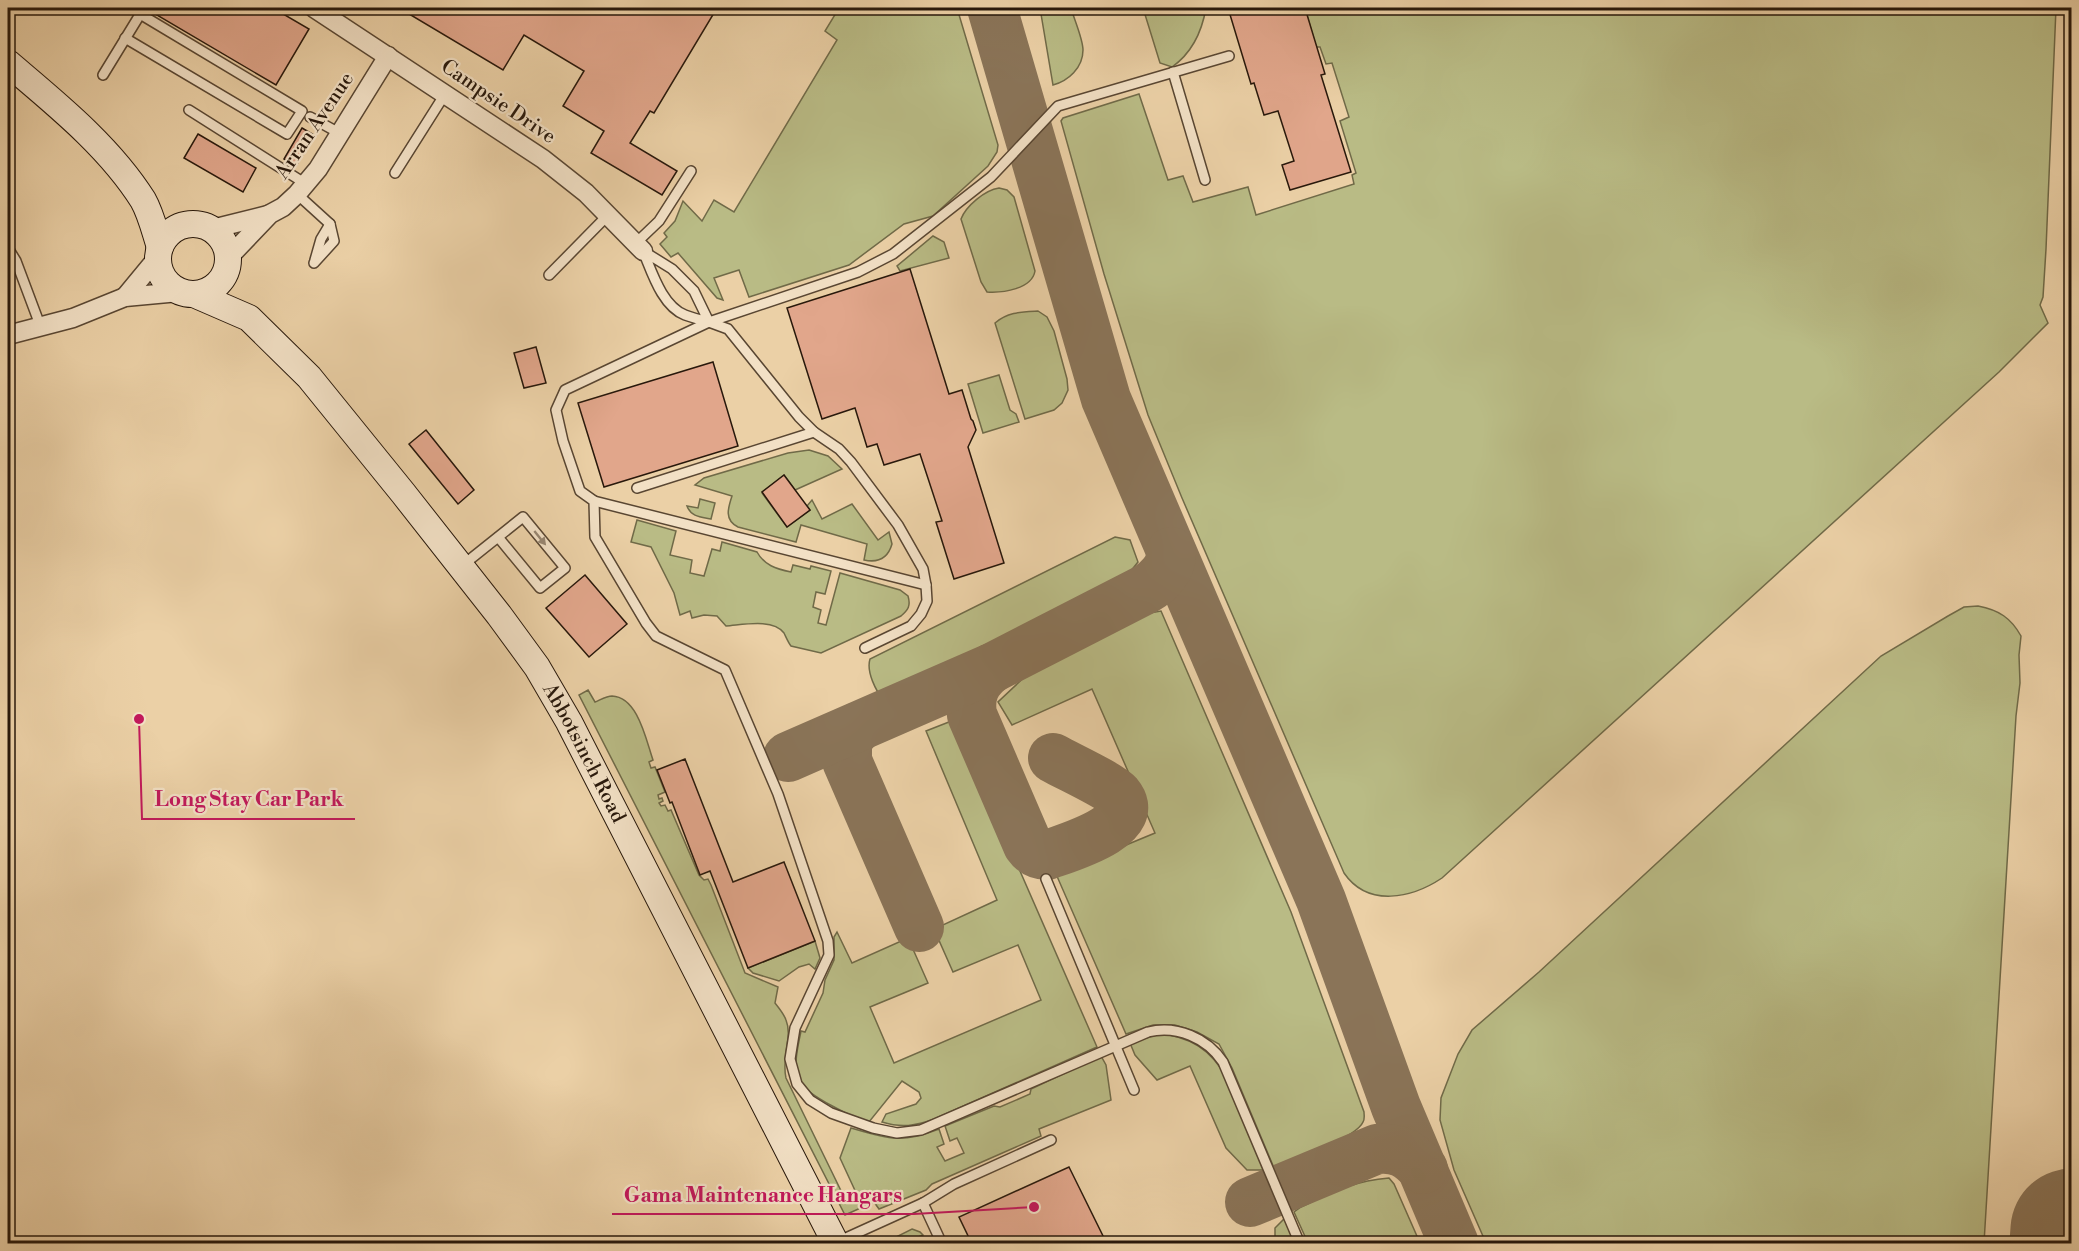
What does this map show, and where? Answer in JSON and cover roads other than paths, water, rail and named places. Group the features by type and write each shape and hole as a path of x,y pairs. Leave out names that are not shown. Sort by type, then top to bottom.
{"street":[{"name":"Campsie Drive","path":"314,8 543,159 586,193 640,247"},
{"name":"Arran Avenue","path":"212,229 270,214 283,207 302,189 341,134 388,56"},
{"path":"8,63 58,106 102,150 144,201 185,225"},
{"path":"144,201 159,252 159,266 166,281 188,293"},
{"name":"Arran Avenue","path":"228,263 270,214"},
{"path":"8,334 74,318 125,297 207,292 223,279 228,263 224,241 212,229 194,224 185,225 170,233 159,252 125,297"},
{"name":"Abbotsinch Road","path":"228,263 249,318"},
{"name":"Abbotsinch Road","path":"188,293 249,318 309,377 404,493 537,667 568,722 836,1243"}],"lane":[{"path":"103,75 125,38 142,11 302,111 287,134 125,38"},
{"path":"926,585 594,501 580,490 563,441 556,410 565,390 709,322 858,272 893,254 992,177 1058,106 1229,57"},
{"path":"1173,72 1205,180"},
{"path":"395,173 445,94"},
{"path":"189,110 302,189 330,224"},
{"path":"309,117 341,134"},
{"path":"640,247 691,171"},
{"path":"549,275 609,214"},
{"path":"640,247 672,269 694,291 709,322"},
{"path":"640,247 663,295 676,310 684,315 728,329 782,397 814,432 838,449 850,462 898,525 923,568 927,601 921,614 911,627 865,648"},
{"path":"8,248 16,261 40,325"},
{"path":"637,488 814,432"},
{"path":"594,501 595,537 656,636 725,670 778,794 828,941 829,955 795,1028 790,1059 797,1084 810,1100 831,1113 873,1128 897,1133 921,1130 1148,1032 1170,1029 1197,1038 1217,1053 1223,1062 1300,1244"},
{"path":"461,567 498,537 523,517 565,568 540,588 498,537"},
{"path":"1046,879 1134,1090"},
{"path":"836,1243 923,1203 954,1184 1051,1140"},
{"path":"923,1203 942,1244"}],"place":[{"name":"Long Stay Car Park","path":"139,719"},
{"name":"Gama Maintenance Hangars","path":"1034,1207"}]}
